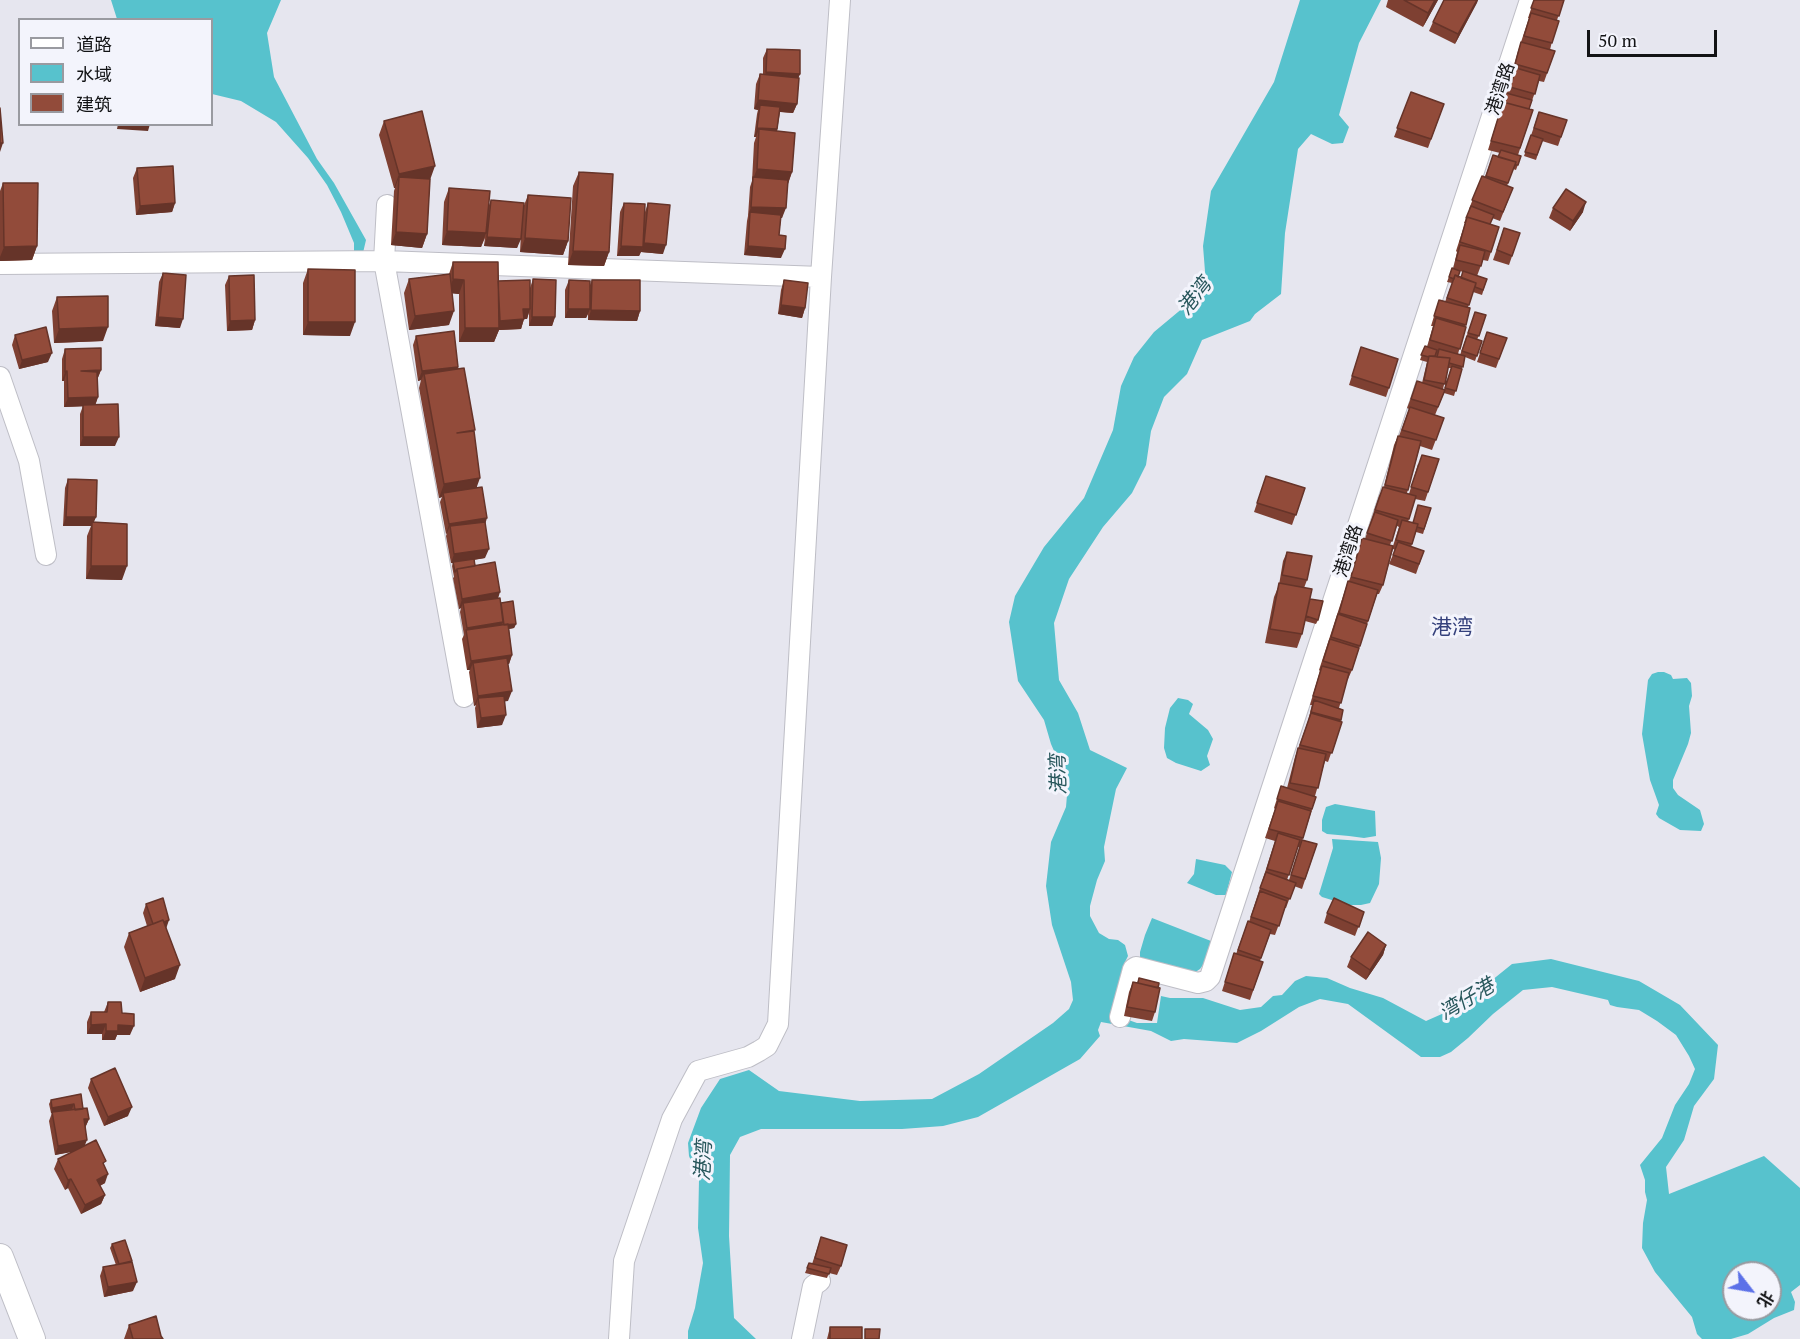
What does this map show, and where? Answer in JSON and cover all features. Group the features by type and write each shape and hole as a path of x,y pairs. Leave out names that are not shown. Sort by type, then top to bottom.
{"street":[{"path":"619,1339 624,1261 672,1119 698,1071 748,1057 759,1051 766,1046 778,1024 821,277 840,0"},
{"name":"港湾路","path":"1120,1017 1133,969 1136,967 1198,983 1210,977 1530,0"},
{"path":"387,205 384,261 464,697"},
{"path":"0,264 384,261 821,277"},
{"path":"0,377 29,462 46,555"},
{"path":"0,1257 32,1339"},
{"path":"802,1339 813,1286 820,1281"}],"water":[{"path":"111,0 281,0 267,33 274,77 317,159 334,183 366,240 362,257 354,255 354,243 327,185 308,158 276,122 241,101 213,94 213,18 117,18"},
{"path":"1300,0 1381,0 1359,43 1339,115 1349,127 1343,143 1332,144 1311,134 1298,149 1285,233 1281,294 1255,314 1250,321 1202,340 1187,374 1164,397 1151,431 1146,465 1132,493 1103,527 1069,579 1054,623 1059,680 1078,713 1090,750 1127,768 1116,789 1104,847 1105,861 1090,906 1090,916 1099,933 1125,945 1128,956 1124,964 1120,1017 1137,1023 1157,1023 1161,996 1203,998 1240,1010 1261,1007 1273,996 1282,995 1295,981 1306,976 1327,978 1383,998 1426,1021 1460,1006 1512,964 1551,959 1639,981 1680,1005 1718,1045 1714,1079 1694,1106 1684,1140 1666,1167 1669,1194 1764,1156 1800,1188 1800,1285 1791,1292 1795,1302 1794,1310 1782,1315 1782,1261 1722,1261 1722,1321 1769,1321 1748,1334 1731,1339 1702,1339 1697,1334 1692,1317 1655,1272 1642,1248 1647,1200 1645,1180 1640,1165 1662,1138 1675,1105 1689,1084 1695,1069 1689,1056 1676,1035 1639,1010 1617,1007 1610,1005 1608,1000 1552,987 1523,990 1451,1052 1440,1057 1421,1057 1348,1004 1320,999 1299,1007 1237,1043 1184,1039 1171,1041 1151,1031 1101,1022 1098,1030 1100,1036 1080,1059 978,1117 943,1126 902,1129 761,1129 740,1137 730,1155 729,1236 734,1318 756,1339 688,1339 703,1263 698,1228 699,1180 689,1156 688,1143 701,1108 720,1079 749,1070 779,1091 860,1101 932,1099 979,1074 1053,1023 1069,1009 1073,1000 1071,982 1052,925 1046,886 1051,842 1066,807 1068,783 1051,744 1044,720 1018,681 1009,622 1015,596 1044,547 1084,498 1113,430 1121,386 1134,357 1154,332 1184,307 1206,284 1203,246 1211,191 1274,82"},
{"path":"1658,672 1671,675 1673,679 1687,678 1691,683 1692,696 1689,706 1691,733 1673,780 1673,788 1678,795 1700,810 1704,824 1701,831 1680,830 1656,814 1659,805 1650,780 1642,734 1648,680 1652,674"},
{"path":"1178,698 1188,700 1193,704 1189,714 1208,730 1213,739 1207,756 1210,765 1201,771 1167,758 1164,748 1165,728 1170,708"},
{"path":"1335,804 1375,811 1376,836 1364,838 1327,834 1322,831 1322,820 1326,807"},
{"path":"1332,839 1378,842 1381,858 1379,884 1370,903 1348,905 1319,894 1333,848"},
{"path":"1196,859 1225,865 1232,872 1226,895 1216,895 1187,883 1194,874"},
{"path":"1152,918 1211,941 1205,962 1200,969 1194,973 1140,958 1145,935"}],"building":[{"path":"1404,0 1435,0 1428,13"},
{"path":"1444,0 1477,0 1458,34 1433,22"},
{"path":"1534,0 1564,0 1559,16 1531,8"},
{"path":"1531,13 1559,21 1552,43 1524,36"},
{"path":"1521,42 1555,51 1547,73 1515,64"},
{"path":"767,49 800,50 800,74 766,72"},
{"path":"1516,68 1540,75 1535,94 1510,87"},
{"path":"760,74 799,78 797,104 758,100"},
{"path":"1411,92 1444,104 1431,139 1397,128"},
{"path":"1506,93 1532,100 1529,109 1503,102"},
{"path":"1503,102 1533,110 1520,148 1491,141"},
{"path":"760,105 780,107 777,129 757,128"},
{"path":"0,108 3,143 0,143"},
{"path":"422,111 435,166 399,174 384,121"},
{"path":"1539,112 1567,120 1561,137 1534,128"},
{"path":"759,129 795,133 792,172 757,169"},
{"path":"1531,135 1543,139 1537,155 1525,152"},
{"path":"1501,150 1521,156 1518,165 1515,165 1516,162 1498,157"},
{"path":"1493,155 1516,162 1508,183 1486,176"},
{"path":"173,166 175,203 140,206 137,168"},
{"path":"579,172 613,174 609,252 573,251"},
{"path":"1482,176 1513,188 1503,212 1472,200"},
{"path":"399,177 430,179 427,234 396,232"},
{"path":"753,177 788,180 786,208 751,207"},
{"path":"3,183 38,183 37,246 4,247"},
{"path":"449,188 490,191 486,233 447,231"},
{"path":"1566,189 1586,202 1573,221 1553,208"},
{"path":"528,195 571,198 568,241 525,238"},
{"path":"491,200 524,203 521,239 487,237"},
{"path":"624,203 645,204 643,247 621,246"},
{"path":"648,203 670,205 666,245 644,243"},
{"path":"1471,206 1494,215 1490,224 1466,218"},
{"path":"750,212 781,215 779,235 786,236 785,249 748,246"},
{"path":"1467,217 1499,227 1491,252 1460,242"},
{"path":"1504,228 1520,233 1512,256 1497,250"},
{"path":"1460,245 1485,251 1481,266 1456,260"},
{"path":"453,262 498,262 499,328 465,328 464,280 453,279"},
{"path":"1452,268 1460,271 1458,277 1455,275 1454,279 1449,277"},
{"path":"308,269 355,270 355,322 308,322"},
{"path":"1463,271 1487,279 1483,290 1475,287 1476,283 1461,278"},
{"path":"163,273 186,275 183,319 158,317"},
{"path":"450,274 454,311 415,316 409,279"},
{"path":"254,275 255,320 230,321 229,276"},
{"path":"1455,275 1476,283 1469,305 1447,298"},
{"path":"533,279 556,280 555,317 532,317"},
{"path":"530,280 530,309 523,309 524,319 500,321 498,281"},
{"path":"569,280 590,281 590,309 568,309"},
{"path":"592,280 640,280 640,311 591,310"},
{"path":"784,280 808,283 805,308 781,305"},
{"path":"108,296 108,327 59,329 57,297"},
{"path":"1439,300 1470,308 1466,325 1434,316"},
{"path":"1475,312 1486,315 1479,336 1468,333"},
{"path":"1436,318 1466,327 1460,349 1430,340"},
{"path":"46,327 52,353 22,360 15,335"},
{"path":"454,331 458,367 422,371 416,336"},
{"path":"1487,332 1507,338 1499,359 1480,353"},
{"path":"1467,336 1482,341 1477,356 1462,351"},
{"path":"1425,346 1437,350 1435,356 1421,355"},
{"path":"1361,347 1398,359 1389,388 1352,376"},
{"path":"101,348 101,370 81,371 97,372 98,397 68,398 65,349"},
{"path":"1439,349 1465,356 1463,367 1449,363 1450,358 1437,357"},
{"path":"1429,356 1450,358 1445,384 1424,380"},
{"path":"1452,366 1462,369 1456,391 1445,388"},
{"path":"464,368 475,430 457,433 474,431 480,478 444,484 424,374"},
{"path":"1417,381 1445,390 1438,407 1411,399"},
{"path":"118,404 119,437 83,437 83,405"},
{"path":"1410,407 1444,418 1436,440 1402,430"},
{"path":"1398,436 1421,441 1408,490 1385,485"},
{"path":"1422,455 1439,459 1428,492 1411,487"},
{"path":"1266,476 1305,488 1296,515 1257,503"},
{"path":"68,479 97,480 96,517 66,517"},
{"path":"482,487 487,518 449,524 443,493"},
{"path":"1383,487 1416,496 1409,519 1375,510"},
{"path":"1418,505 1431,508 1424,529 1413,523"},
{"path":"1375,512 1398,520 1392,541 1367,533"},
{"path":"1402,520 1418,524 1412,544 1396,540"},
{"path":"92,522 127,524 127,566 91,566"},
{"path":"485,522 489,549 454,554 450,526"},
{"path":"1362,538 1393,546 1383,585 1351,577"},
{"path":"1398,542 1424,551 1419,564 1393,555"},
{"path":"1287,552 1312,556 1307,580 1282,575"},
{"path":"474,559 475,566 457,569 455,572 453,562"},
{"path":"495,562 500,592 462,599 457,569"},
{"path":"1348,581 1378,590 1368,621 1339,613"},
{"path":"1279,583 1312,589 1302,634 1270,629"},
{"path":"500,598 503,622 467,628 463,603"},
{"path":"1310,599 1323,601 1318,620 1306,616"},
{"path":"513,601 516,624 504,625 501,603"},
{"path":"1338,614 1367,624 1360,646 1331,637"},
{"path":"508,624 512,655 471,661 466,630"},
{"path":"1330,639 1359,648 1352,670 1323,661"},
{"path":"507,658 512,691 478,696 473,663"},
{"path":"1322,666 1349,673 1341,703 1313,696"},
{"path":"504,696 506,715 481,718 478,698"},
{"path":"1314,700 1343,710 1341,720 1311,712"},
{"path":"1311,713 1342,722 1332,753 1300,745"},
{"path":"1298,748 1326,754 1318,788 1290,783"},
{"path":"1281,786 1316,797 1312,809 1277,799"},
{"path":"1278,801 1311,811 1303,838 1269,829"},
{"path":"1278,833 1300,840 1289,875 1267,869"},
{"path":"1302,840 1317,844 1305,879 1291,875"},
{"path":"1266,872 1296,883 1290,899 1260,888"},
{"path":"1260,891 1287,901 1279,926 1251,917"},
{"path":"163,898 169,920 153,924 146,904"},
{"path":"1334,898 1364,912 1359,927 1327,913"},
{"path":"163,920 180,965 145,978 129,933"},
{"path":"1248,921 1271,930 1261,958 1238,950"},
{"path":"1368,932 1386,945 1370,970 1351,957"},
{"path":"1234,953 1263,962 1253,990 1225,982"},
{"path":"1139,978 1159,983 1158,988 1138,983"},
{"path":"1133,982 1160,988 1155,1012 1127,1007"},
{"path":"108,1002 121,1002 122,1013 134,1014 134,1026 118,1025 118,1031 106,1031 106,1024 91,1025 91,1012 107,1012"},
{"path":"115,1068 132,1107 108,1117 91,1079"},
{"path":"81,1094 83,1109 75,1110 74,1104 52,1108 51,1100"},
{"path":"87,1108 89,1119 84,1119 87,1140 58,1146 52,1112"},
{"path":"96,1140 106,1161 103,1163 108,1174 97,1180 105,1195 85,1205 71,1179 68,1180 58,1159"},
{"path":"821,1237 847,1245 841,1266 815,1258"},
{"path":"125,1240 132,1261 119,1264 112,1244"},
{"path":"132,1262 137,1282 108,1287 103,1267"},
{"path":"809,1263 831,1268 829,1274 807,1268"},
{"path":"156,1316 163,1339 133,1339 129,1325"},
{"path":"830,1327 862,1327 862,1339 830,1339"},
{"path":"865,1329 880,1329 879,1339 865,1339"}],"district":[{"name":"港湾","path":"1452,628"}],"water label":[{"name":"湾仔港","path":"1467,1000"}]}
